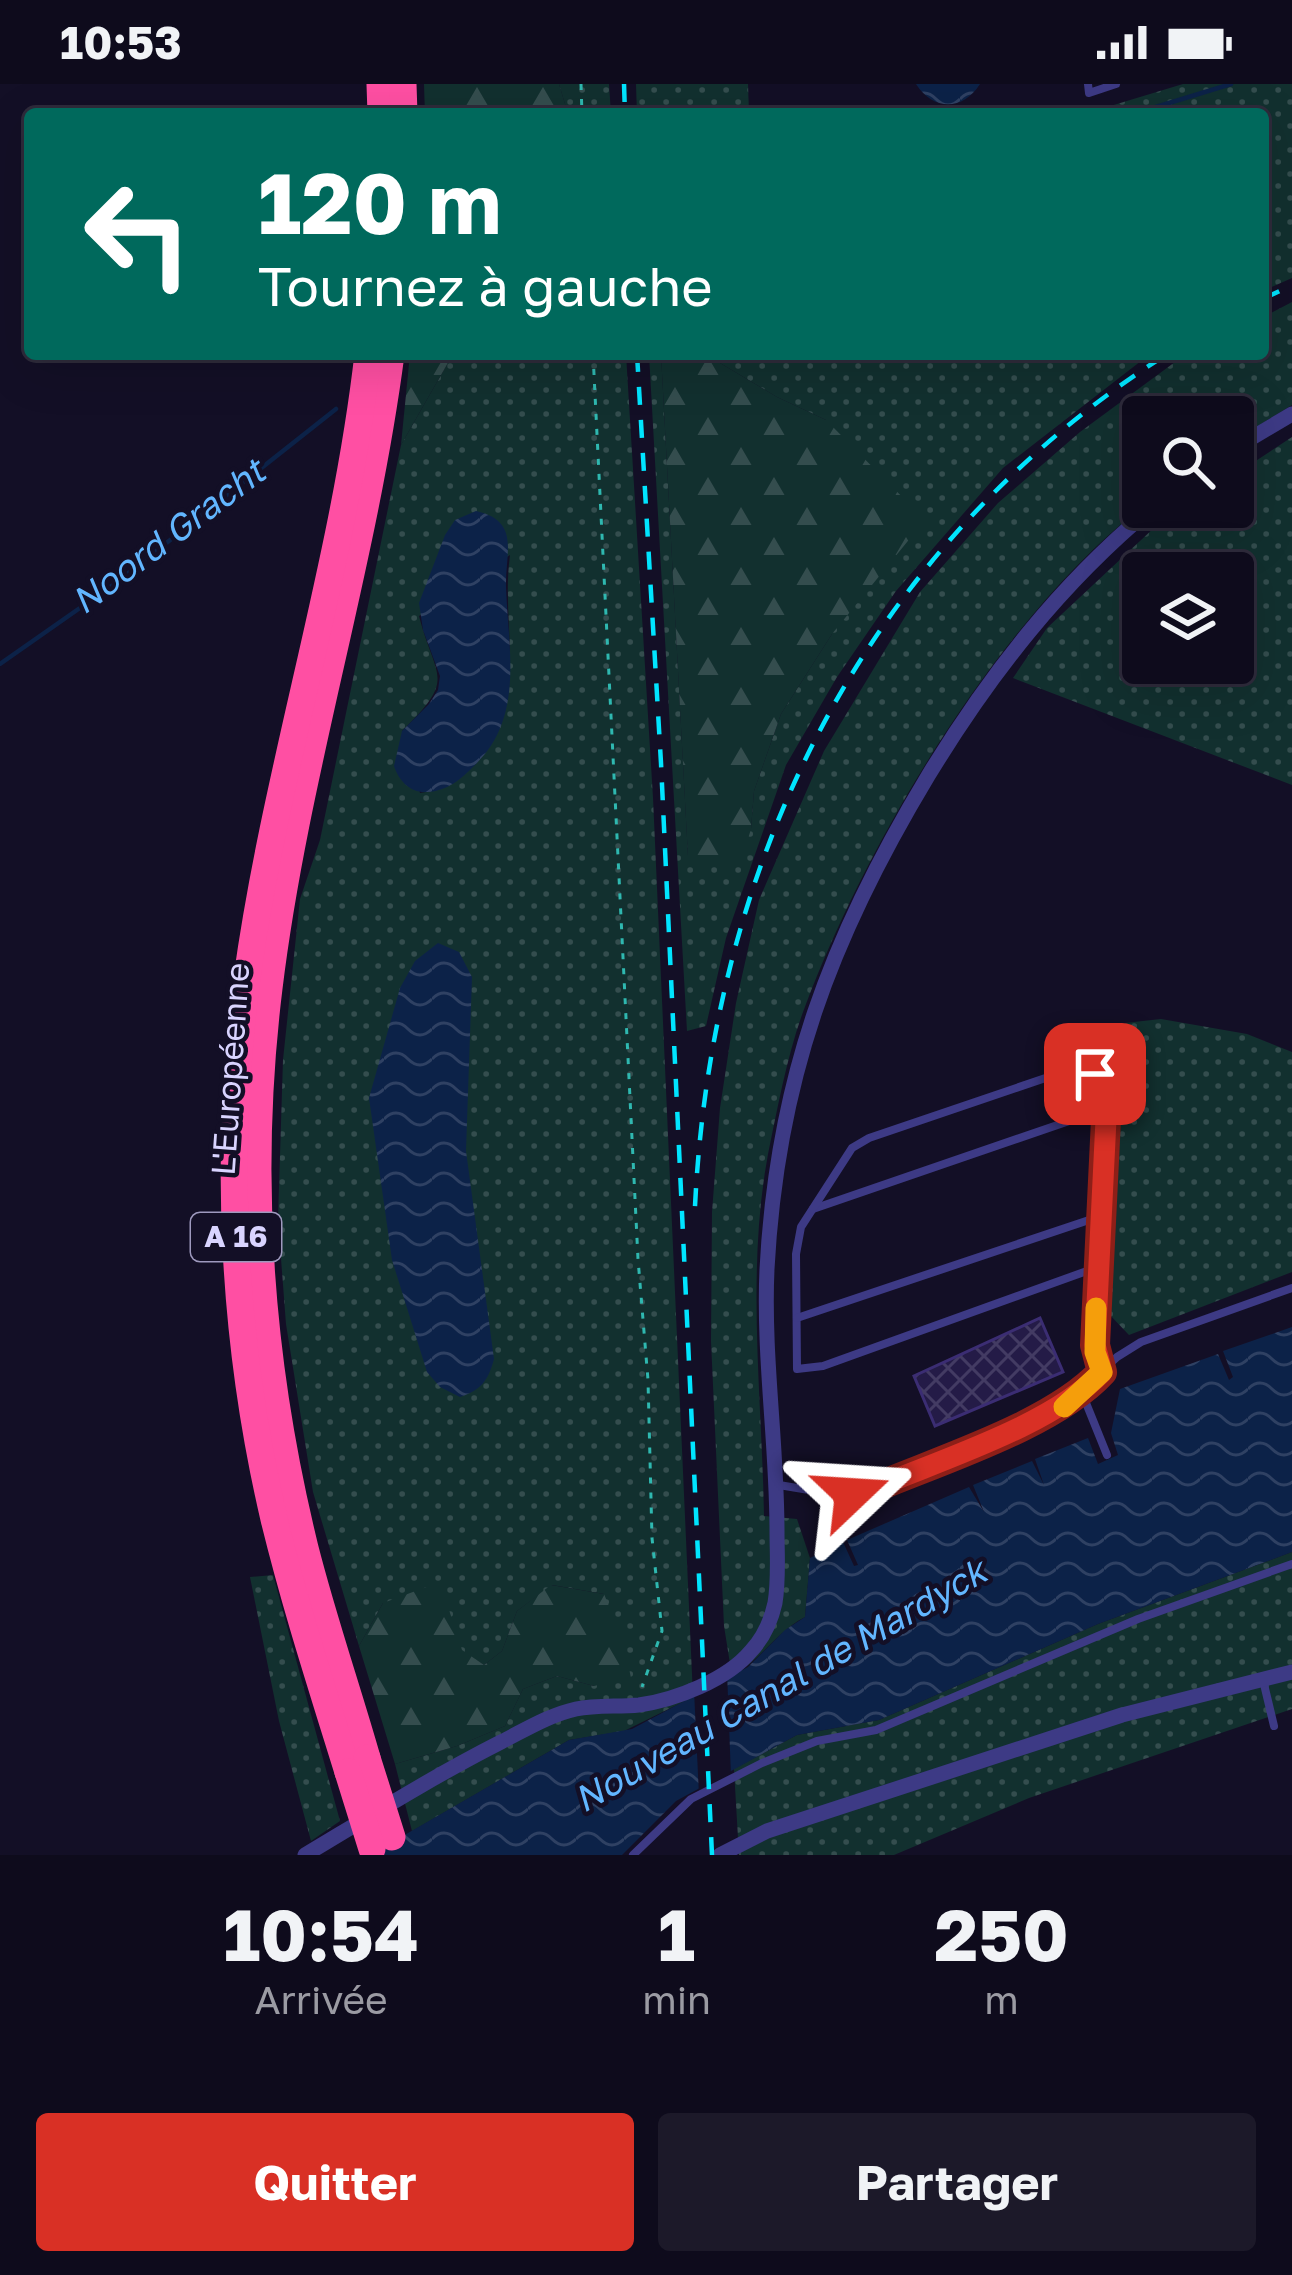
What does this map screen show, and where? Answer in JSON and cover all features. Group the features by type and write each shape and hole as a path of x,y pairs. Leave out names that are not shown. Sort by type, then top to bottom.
{"highway":[{"name":"L'Européenne","path":"367,360 347,483 251,950 238,1075 234,1182 243,1335 264,1472 297,1606 397,1855"},
{"name":"L'Européenne","path":"374,1855 286,1464 265,1316 257,1154 264,1035 281,903 374,468 391,360"}],"street":[{"path":"1254,437 1292,414"},
{"path":"305,1855 549,1718 578,1709 665,1699 739,1663 759,1642 776,1596 777,1485 766,1302 773,1194 800,1052 832,959 899,824 993,676 1070,584 1130,528"},
{"path":"720,1855 778,1827 1106,1720 1292,1672"}],"lane":[{"path":"1088,84 1089,92 1116,84"},
{"path":"1098,1267 817,1368 797,1370 797,1245 810,1210 852,1148 1064,1070 1080,1069 1095,1074 1105,1086 1107,1108 1095,1345 1102,1372"},
{"path":"810,1210 1107,1108"},
{"path":"797,1318 1101,1216"},
{"path":"777,1485 833,1495 872,1489 1053,1412 1141,1342 1292,1288"},
{"path":"1082,1393 1106,1455"},
{"path":"633,1855 692,1799 762,1763 817,1741 901,1721 1138,1619 1292,1564"},
{"path":"1263,1678 1274,1726"}],"path":[{"path":"593,360 648,1380 652,1538 662,1631 633,1706"}],"green space":[{"path":"424,84 559,84 566,108 425,108"},
{"path":"559,84 609,84 611,108 566,108"},
{"path":"636,84 748,84 749,108 637,108"},
{"path":"1183,84 1292,84 1292,278 1269,288 1269,108 1104,108"},
{"path":"1292,302 1292,405 1254,428 1254,396 1129,396 1179,360 1269,360 1269,314"},
{"path":"409,360 450,360 401,445"},
{"path":"450,360 626,360 653,798 693,1697 624,1731 569,1740 412,1831 395,1764 505,1726 523,1689 557,1676 594,1686 604,1594 552,1585 517,1611 502,1651 484,1665 383,1603 359,1646 313,1492 286,1324 278,1219 283,1060 300,899 320,840 401,445","holes":["510,555 510,663 503,714 493,738 457,779 420,793 402,731 430,699 438,678 419,616"]},
{"path":"649,360 661,360 688,856 751,829 754,791 781,714 832,634 826,420 715,360 1142,360 1003,468 896,591 837,677 786,765 726,938 706,1026 687,1031"},
{"path":"661,360 715,360 826,420 925,520 832,634 781,714 754,791 744,852 717,867 688,857"},
{"path":"1122,401 1122,525 1039,607 945,734 903,802 833,939 789,1059 761,1199 757,1335 764,1516 797,1519 810,1558 805,1617 732,1676 724,1626 711,1341 712,1212 720,1108 736,1003 759,900 824,751 920,592 998,503"},
{"path":"1292,437 1292,785 1013,678 1047,628 1122,558 1122,684 1254,684 1254,552 1128,552 1154,528 1254,528 1254,462"},
{"path":"1161,1019 1247,1034 1292,1052 1292,1272 1129,1335 1108,1313 1125,1023"},
{"path":"1292,1552 1292,1709 1029,1798 894,1855 739,1855 734,1769 797,1735 879,1720 1098,1624"},
{"path":"273,1575 340,1821 311,1841 279,1721 250,1577"},
{"path":"440,1582 462,1650 484,1665 502,1651 517,1611 551,1585 604,1594 623,1640 631,1678 594,1686 557,1676 523,1689 505,1726 395,1764 359,1646 383,1603"}],"water":[{"path":"916,84 980,84 965,99 948,104 931,99"},
{"path":"476,511 500,522 508,540 507,704 491,746 475,765 448,787 421,792 406,785 394,766 402,731 438,690 440,676 423,630 419,603 445,535 455,520"},
{"path":"438,943 459,952 472,977 466,1151 494,1359 483,1384 460,1397 440,1387 427,1372 392,1260 369,1098 400,988 415,961"},
{"name":"Nouveau Canal de Mardyck","path":"1292,1327 1292,1552 1098,1624 879,1720 797,1735 676,1801 622,1855 370,1855 569,1740 632,1729 748,1667 805,1617 810,1558 843,1542 854,1566 858,1565 847,1540 969,1487 984,1512 973,1485 1032,1461 1044,1485 1035,1459 1088,1438 1098,1464 1118,1455 1111,1433 1120,1389 1218,1354 1229,1380 1233,1377 1223,1351"}],"pier":[{"path":"727,1672 731,1777 699,1795 694,1690"}],"building":[{"path":"1040,1318 1063,1372 935,1426 914,1376"}],"waterway":[{"name":"Noord Gracht","path":"1153,108 1231,84"},
{"name":"Noord Gracht","path":"0,664 117,582 336,409"}],"railway":[{"path":"624,84 625,108"},
{"path":"1269,296 1292,285"},
{"path":"637,360 712,1855"},
{"path":"695,1206 708,1077 734,952 773,833 825,720 891,615 969,518 1062,431 1159,360"}],"slow traffic":[{"path":"1064,1407 1102,1372 1095,1352 1096,1308"}],"route":[{"path":"852,1494 1053,1412 1071,1402 1102,1372 1095,1345 1107,1099 1105,1086 1095,1074"}]}
